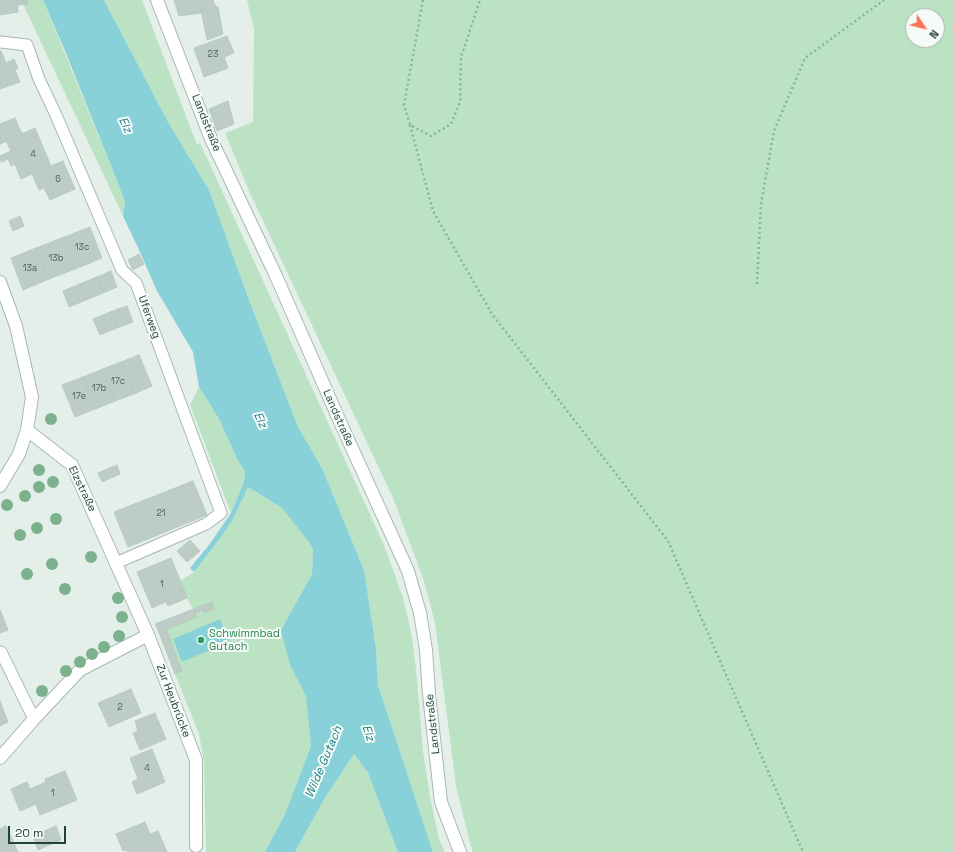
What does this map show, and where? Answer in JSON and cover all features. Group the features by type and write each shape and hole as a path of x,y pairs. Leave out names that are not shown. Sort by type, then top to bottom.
{"street":[{"name":"Landstraße","path":"158,0 211,139 276,276 408,571 420,613 426,650 429,694 441,802 460,852"},
{"path":"0,282 16,326 32,397 27,430 19,454 0,486"},
{"name":"Elzstraße","path":"27,430 72,465 116,564"},
{"name":"Zur Heubrücke","path":"116,564 148,635 196,760 196,846"},
{"path":"0,758 80,670 148,635"}],"lane":[{"name":"Uferweg","path":"0,42 27,45 39,79 122,270 136,283 221,513 206,524 116,564"},
{"path":"0,653 1,652 34,719"}],"path":[{"path":"423,0 404,105 434,211 492,314 668,541 803,852"},
{"path":"410,125 430,136 451,124 460,102 459,76 461,57 480,0"},
{"path":"757,284 761,204 774,131 805,58 884,0"}],"green space":[{"path":"21,0 43,0 125,201 123,216"},
{"path":"104,0 142,0 197,145 200,143 384,545 402,595 411,631 423,751 430,797 439,839 445,852 433,852 378,685 376,648 364,570 322,468 298,427 209,190 168,122"},
{"path":"247,0 953,0 953,852 473,852 456,786 435,623 424,581 393,498 249,191 225,133 253,122 254,29"},
{"path":"199,387 219,419 238,461 245,472 244,482 231,513 190,405"},
{"path":"248,487 282,508 310,542 313,549 312,574 281,630 306,696 311,746 285,814 265,852 206,852 204,761 199,734 155,624 193,609 180,581 194,572 219,540 233,519"},
{"path":"354,754 368,773 398,852 295,852 323,801"}],"water":[{"path":"43,0 104,0 168,122 209,190 298,427 322,468 364,570 376,648 378,685 433,852 398,852 368,773 354,754 323,801 295,852 265,852 285,814 311,746 306,696 290,665 281,630 312,574 313,549 282,508 248,487 233,519 219,540 194,572 190,568 209,545 231,513 244,482 245,472 238,461 219,419 199,387 193,352 157,291 123,216 125,201"},
{"name":"Schwimmbad Gutach","path":"220,619 229,642 182,662 173,639"}],"building":[{"path":"0,0 17,0 18,12 0,15"},
{"path":"17,0 27,0 28,4 17,5"},
{"path":"174,0 213,0 216,8 201,10 201,13 179,16"},
{"path":"218,7 223,34 207,40 201,10"},
{"path":"227,36 234,53 224,57 228,68 204,77 194,48"},
{"path":"0,51 6,63 14,59 18,68 15,70 20,82 0,89"},
{"path":"228,101 234,124 217,131 209,109"},
{"path":"15,118 22,134 0,144 0,124"},
{"path":"35,128 51,166 21,179 15,164 11,166 8,159 1,162 0,156 11,151 6,141"},
{"path":"63,161 75,189 50,200 44,188 39,190 32,174"},
{"path":"20,216 24,226 13,231 9,221"},
{"path":"90,227 102,258 75,269 62,238"},
{"path":"62,238 75,269 49,279 36,248"},
{"path":"36,248 49,279 23,290 11,258"},
{"path":"139,254 144,264 133,270 128,260"},
{"path":"111,271 117,287 103,293 97,277"},
{"path":"97,277 103,293 86,300 80,284"},
{"path":"80,284 86,300 69,307 63,291"},
{"path":"127,306 133,322 125,325 118,309"},
{"path":"118,309 125,325 117,328 110,312"},
{"path":"110,312 117,328 107,332 101,316"},
{"path":"101,316 107,332 100,335 93,319"},
{"path":"139,355 152,386 134,394 121,362"},
{"path":"121,362 134,394 115,401 103,369"},
{"path":"103,369 115,401 95,409 83,377"},
{"path":"83,377 95,409 75,417 62,385"},
{"path":"117,465 120,474 102,482 98,473"},
{"path":"193,481 207,515 128,547 114,512"},
{"path":"190,540 200,551 187,562 177,551"},
{"path":"171,558 184,590 150,603 137,572"},
{"path":"184,590 187,598 168,606 166,602 152,608 150,603"},
{"path":"212,602 214,609 204,613 203,610 195,613 194,609"},
{"path":"194,609 197,617 159,632 155,624"},
{"path":"0,610 8,630 0,633"},
{"path":"166,629 182,671 175,674 159,632"},
{"path":"131,689 141,713 109,727 98,703"},
{"path":"0,701 8,722 0,726"},
{"path":"155,713 159,723 138,731 135,721"},
{"path":"159,723 166,739 140,750 133,733"},
{"path":"152,749 165,782 137,794 132,782 138,779 130,758"},
{"path":"65,771 77,800 40,815 30,789 46,782 45,779"},
{"path":"27,782 36,804 20,811 11,789"},
{"path":"145,822 150,834 158,831 167,852 123,851 116,834"},
{"path":"6,826 18,852 0,852 0,829"},
{"path":"56,826 61,840 38,850 33,836"}],"place":[{"name":"Schwimmbad Gutach","path":"201,640"}],"water label":[{"name":"Elz","path":"125,125"},
{"name":"Elz","path":"260,420"},
{"name":"Elz","path":"368,733"},
{"name":"Wilde Gutach","path":"324,762"}]}
